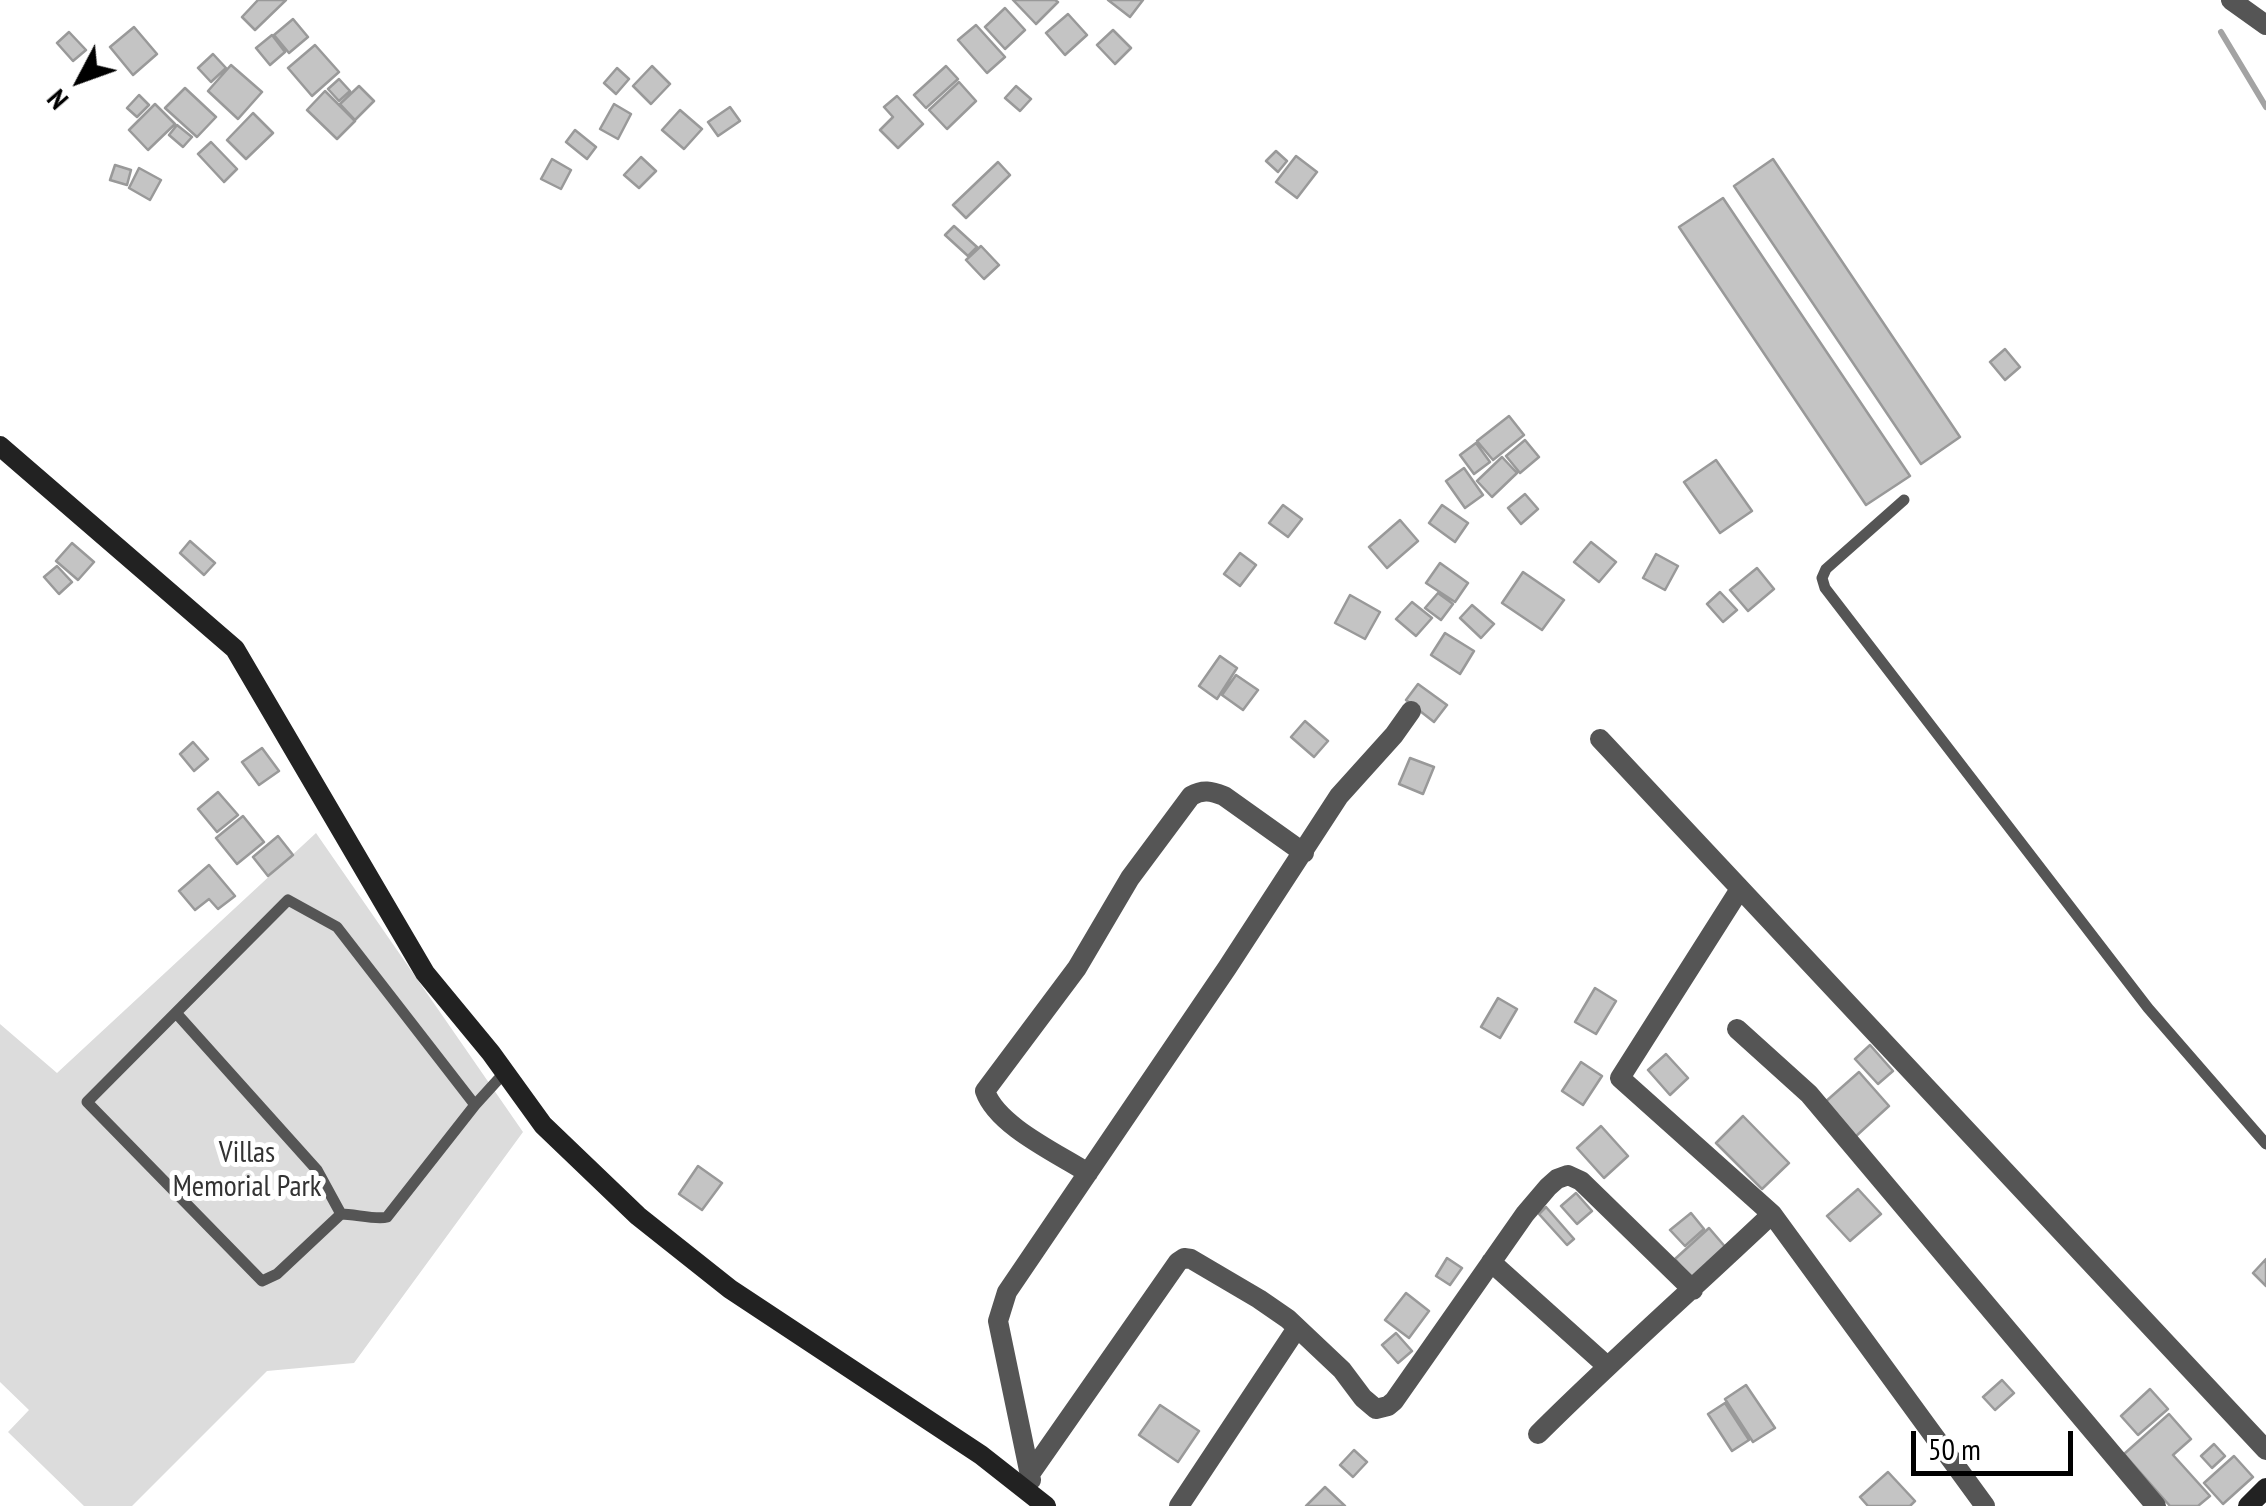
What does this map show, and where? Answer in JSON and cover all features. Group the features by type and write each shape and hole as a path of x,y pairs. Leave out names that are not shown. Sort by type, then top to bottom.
{"street":[{"path":"2231,0 2266,25"},
{"path":"0,446 236,648 425,973 544,1125 638,1216 730,1289 981,1455 1040,1501"},
{"path":"1040,1501 1030,1474 998,1320 1007,1292 1340,796 1410,711"},
{"path":"1600,739 2266,1450"},
{"path":"1088,1173 1008,1122 992,1106 985,1091 1076,968 1130,878 1191,796 1210,791 1224,796 1304,853"},
{"path":"1740,889 1620,1078 1772,1214 1985,1506"},
{"path":"1737,1030 1809,1094 2156,1506"},
{"path":"1030,1474 1184,1258 1258,1299 1297,1328 1376,1409 1394,1401 1525,1214 1557,1179 1568,1176 1581,1181 1693,1290"},
{"path":"1538,1434 1772,1214"},
{"path":"1491,1262 1606,1366"},
{"path":"1180,1506 1297,1328"},
{"path":"2248,1506 2266,1488"}],"lane":[{"path":"1904,500 1826,570 1822,578 1825,588 2148,1008 2266,1144"},
{"path":"475,1105 337,928 288,900 87,1102 262,1281 278,1274 342,1214 387,1217 505,1072"},
{"path":"177,1014 317,1170 342,1214"}],"green space":[{"name":"Villas Memorial Park","path":"316,833 523,1132 354,1363 267,1371 132,1506 84,1506 8,1432 29,1410 0,1382 0,1024 57,1073"}],"building":[{"path":"258,0 286,0 255,30 242,17"},
{"path":"1013,0 1055,0 1058,2 1036,24"},
{"path":"1108,0 1143,0 1130,17"},
{"path":"1005,8 1025,30 1005,49 985,27"},
{"path":"1068,14 1087,35 1065,55 1046,33"},
{"path":"293,19 308,37 289,53 274,35"},
{"path":"976,25 1005,57 987,73 958,40"},
{"path":"134,27 157,54 133,75 110,47"},
{"path":"1113,30 1131,48 1115,64 1097,45"},
{"path":"69,32 86,50 73,61 57,43"},
{"path":"272,35 285,52 270,65 256,48"},
{"path":"315,45 339,72 312,96 288,68"},
{"path":"213,54 226,68 211,82 198,68"},
{"path":"231,65 262,92 238,119 208,91"},
{"path":"652,66 670,84 651,104 633,86"},
{"path":"946,66 958,79 926,108 914,95"},
{"path":"617,68 629,79 616,94 604,83"},
{"path":"339,79 350,91 339,101 328,89"},
{"path":"959,82 976,101 947,129 929,110"},
{"path":"359,86 374,101 355,120 340,104"},
{"path":"1016,86 1031,99 1020,111 1005,98"},
{"path":"185,88 216,117 197,137 165,108"},
{"path":"325,91 355,121 337,139 307,110"},
{"path":"139,95 149,105 137,117 127,108"},
{"path":"897,96 923,124 898,148 880,130 893,117 884,107"},
{"path":"155,104 175,124 148,150 129,130"},
{"path":"614,104 631,114 618,139 600,129"},
{"path":"730,107 740,121 718,136 708,122"},
{"path":"680,110 702,129 684,149 662,130"},
{"path":"253,113 273,133 246,159 227,140"},
{"path":"177,125 192,137 183,147 169,135"},
{"path":"575,130 596,147 587,159 566,142"},
{"path":"211,142 237,169 224,182 198,154"},
{"path":"1276,151 1287,161 1278,172 1266,161"},
{"path":"1296,156 1317,172 1297,198 1276,182"},
{"path":"641,157 656,171 639,188 624,175"},
{"path":"552,159 571,170 561,189 541,179"},
{"path":"1773,159 1960,437 1921,464 1734,186"},
{"path":"998,162 1010,175 966,218 953,205"},
{"path":"115,165 131,170 127,185 110,180"},
{"path":"139,168 161,180 150,200 129,188"},
{"path":"1723,198 1910,476 1866,505 1679,227"},
{"path":"954,226 977,247 968,256 945,235"},
{"path":"981,246 999,265 984,279 966,260"},
{"path":"2005,349 2020,367 2005,380 1990,362"},
{"path":"1509,416 1524,435 1493,460 1477,441"},
{"path":"1525,440 1539,457 1520,473 1506,456"},
{"path":"1476,443 1490,462 1474,474 1460,455"},
{"path":"1502,457 1517,473 1492,497 1477,481"},
{"path":"1716,460 1752,511 1720,533 1684,482"},
{"path":"1464,468 1483,495 1465,508 1446,481"},
{"path":"1525,494 1538,509 1521,524 1508,508"},
{"path":"1283,505 1302,519 1288,537 1269,523"},
{"path":"1442,505 1468,523 1455,542 1429,523"},
{"path":"1400,520 1418,541 1387,568 1369,547"},
{"path":"190,541 215,563 204,575 180,553"},
{"path":"1591,542 1616,562 1599,582 1574,562"},
{"path":"72,543 94,562 78,580 56,561"},
{"path":"1240,553 1256,565 1240,586 1224,574"},
{"path":"1656,554 1678,566 1665,590 1643,578"},
{"path":"1440,563 1468,583 1455,602 1426,583"},
{"path":"57,566 72,582 59,594 44,577"},
{"path":"1757,568 1774,589 1748,611 1730,590"},
{"path":"1523,572 1564,600 1542,630 1502,603"},
{"path":"1720,592 1737,610 1723,622 1707,604"},
{"path":"1438,593 1453,604 1441,620 1425,608"},
{"path":"1350,595 1380,612 1365,639 1335,623"},
{"path":"1412,602 1432,618 1416,636 1396,619"},
{"path":"1472,605 1494,624 1481,638 1460,618"},
{"path":"1445,633 1474,651 1460,674 1431,655"},
{"path":"1220,656 1237,668 1217,699 1199,686"},
{"path":"1236,675 1258,690 1243,710 1222,695"},
{"path":"1418,684 1447,705 1434,722 1406,700"},
{"path":"1305,721 1328,741 1314,757 1291,737"},
{"path":"193,742 208,759 194,771 180,754"},
{"path":"262,748 279,771 259,785 242,762"},
{"path":"1410,758 1434,767 1423,794 1399,784"},
{"path":"218,792 238,815 217,832 198,809"},
{"path":"243,816 264,842 237,864 216,838"},
{"path":"278,836 293,855 268,876 253,857"},
{"path":"209,865 235,896 218,909 209,899 195,910 179,891"},
{"path":"1595,988 1616,1001 1596,1034 1575,1022"},
{"path":"1498,998 1517,1009 1500,1038 1481,1027"},
{"path":"1870,1045 1893,1071 1878,1084 1855,1059"},
{"path":"1666,1054 1688,1078 1670,1095 1648,1070"},
{"path":"1581,1062 1602,1076 1583,1105 1562,1091"},
{"path":"1859,1072 1889,1106 1855,1137 1824,1103"},
{"path":"1743,1116 1789,1163 1762,1189 1716,1143"},
{"path":"1601,1126 1628,1156 1604,1178 1577,1148"},
{"path":"698,1166 722,1183 702,1210 679,1194"},
{"path":"1858,1189 1881,1214 1850,1241 1827,1216"},
{"path":"1576,1193 1592,1211 1577,1224 1561,1206"},
{"path":"1546,1207 1574,1239 1567,1245 1539,1214"},
{"path":"1691,1213 1704,1229 1685,1246 1670,1230"},
{"path":"1709,1228 1727,1249 1693,1280 1675,1259"},
{"path":"1447,1258 1462,1268 1450,1285 1436,1276"},
{"path":"2266,1259 2266,1286 2253,1273"},
{"path":"1406,1293 1429,1311 1409,1338 1385,1320"},
{"path":"1396,1333 1412,1351 1398,1363 1382,1345"},
{"path":"2002,1380 2014,1393 1995,1410 1983,1397"},
{"path":"1746,1385 1775,1428 1753,1442 1725,1399"},
{"path":"2150,1389 2168,1409 2138,1435 2121,1416"},
{"path":"1725,1403 1749,1440 1732,1451 1708,1414"},
{"path":"1160,1405 1199,1431 1178,1462 1139,1435"},
{"path":"2169,1414 2191,1439 2173,1455 2210,1496 2198,1506 2170,1506 2124,1454"},
{"path":"2214,1444 2225,1456 2212,1468 2201,1456"},
{"path":"1354,1450 1367,1462 1353,1477 1340,1465"},
{"path":"2234,1456 2253,1477 2223,1504 2204,1483"},
{"path":"1888,1472 1915,1501 1910,1506 1868,1506 1860,1497"},
{"path":"1325,1487 1345,1506 1306,1506"}],"waterway":[{"path":"2221,32 2266,107"}]}
